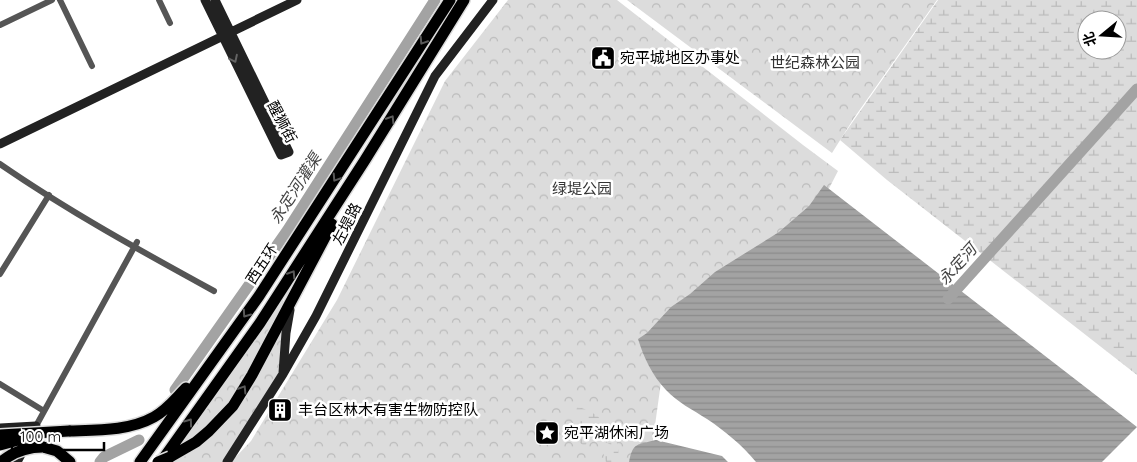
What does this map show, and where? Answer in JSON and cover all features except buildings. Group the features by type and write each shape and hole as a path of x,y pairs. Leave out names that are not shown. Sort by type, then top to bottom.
{"highway":[{"name":"西五环","path":"140,462 259,296 450,0"},
{"name":"西五环","path":"163,460 260,323 365,160 464,0"},
{"path":"163,460 196,442 233,406 293,300 365,160"},
{"path":"0,436 38,430 118,429 153,418 165,409 212,362"},
{"path":"0,445 38,430"},
{"path":"1,462 14,453 26,448 43,447 57,451 70,462"}],"street":[{"path":"0,24 52,0"},
{"path":"60,0 92,66"},
{"path":"159,0 170,23"},
{"name":"醒狮街","path":"205,0 227,34 290,152 281,155 227,34 215,0"},
{"path":"0,144 297,0"},
{"name":"左堤路","path":"227,462 283,374 316,316 435,76 493,0"},
{"path":"0,164 48,195 214,291"},
{"path":"0,274 48,195"},
{"path":"17,462 38,430 44,411 136,245"},
{"path":"283,374 286,333 293,300"},
{"path":"0,384 44,411"},
{"path":"0,428 38,430"}],"green space":[{"name":"绿堤公园","path":"508,0 617,0 838,171 801,243 667,339 651,454 645,462 231,462 251,441 337,300 445,81"},
{"name":"世纪森林公园","path":"627,0 937,0 854,118 832,153"},
{"path":"938,0 1137,0 1137,375 887,180 840,140"},
{"path":"283,298 283,332 278,375 225,462 169,462"},
{"path":"577,407 595,414 609,427 617,443 618,462 606,462 603,452 611,445 598,441 584,446 571,435"}],"shaded area":[{"path":"824,185 1137,427 1102,462 756,462 727,433 680,402 666,390 649,366 638,339 647,333 671,307 690,294 715,272 779,232 809,206"},
{"path":"656,440 722,456 728,462 629,462 632,451 637,445"}],"waterway":[{"name":"永定河灌渠","path":"175,390 287,231 435,0"},
{"name":"永定河","path":"948,299 1137,89"},
{"name":"永定河灌渠","path":"100,462 104,457 139,440"}],"place":[{"name":"宛平城地区办事处","path":"603,58"},
{"name":"丰台区林木有害生物防控队","path":"280,410"},
{"name":"宛平湖休闲广场","path":"547,433"}]}
